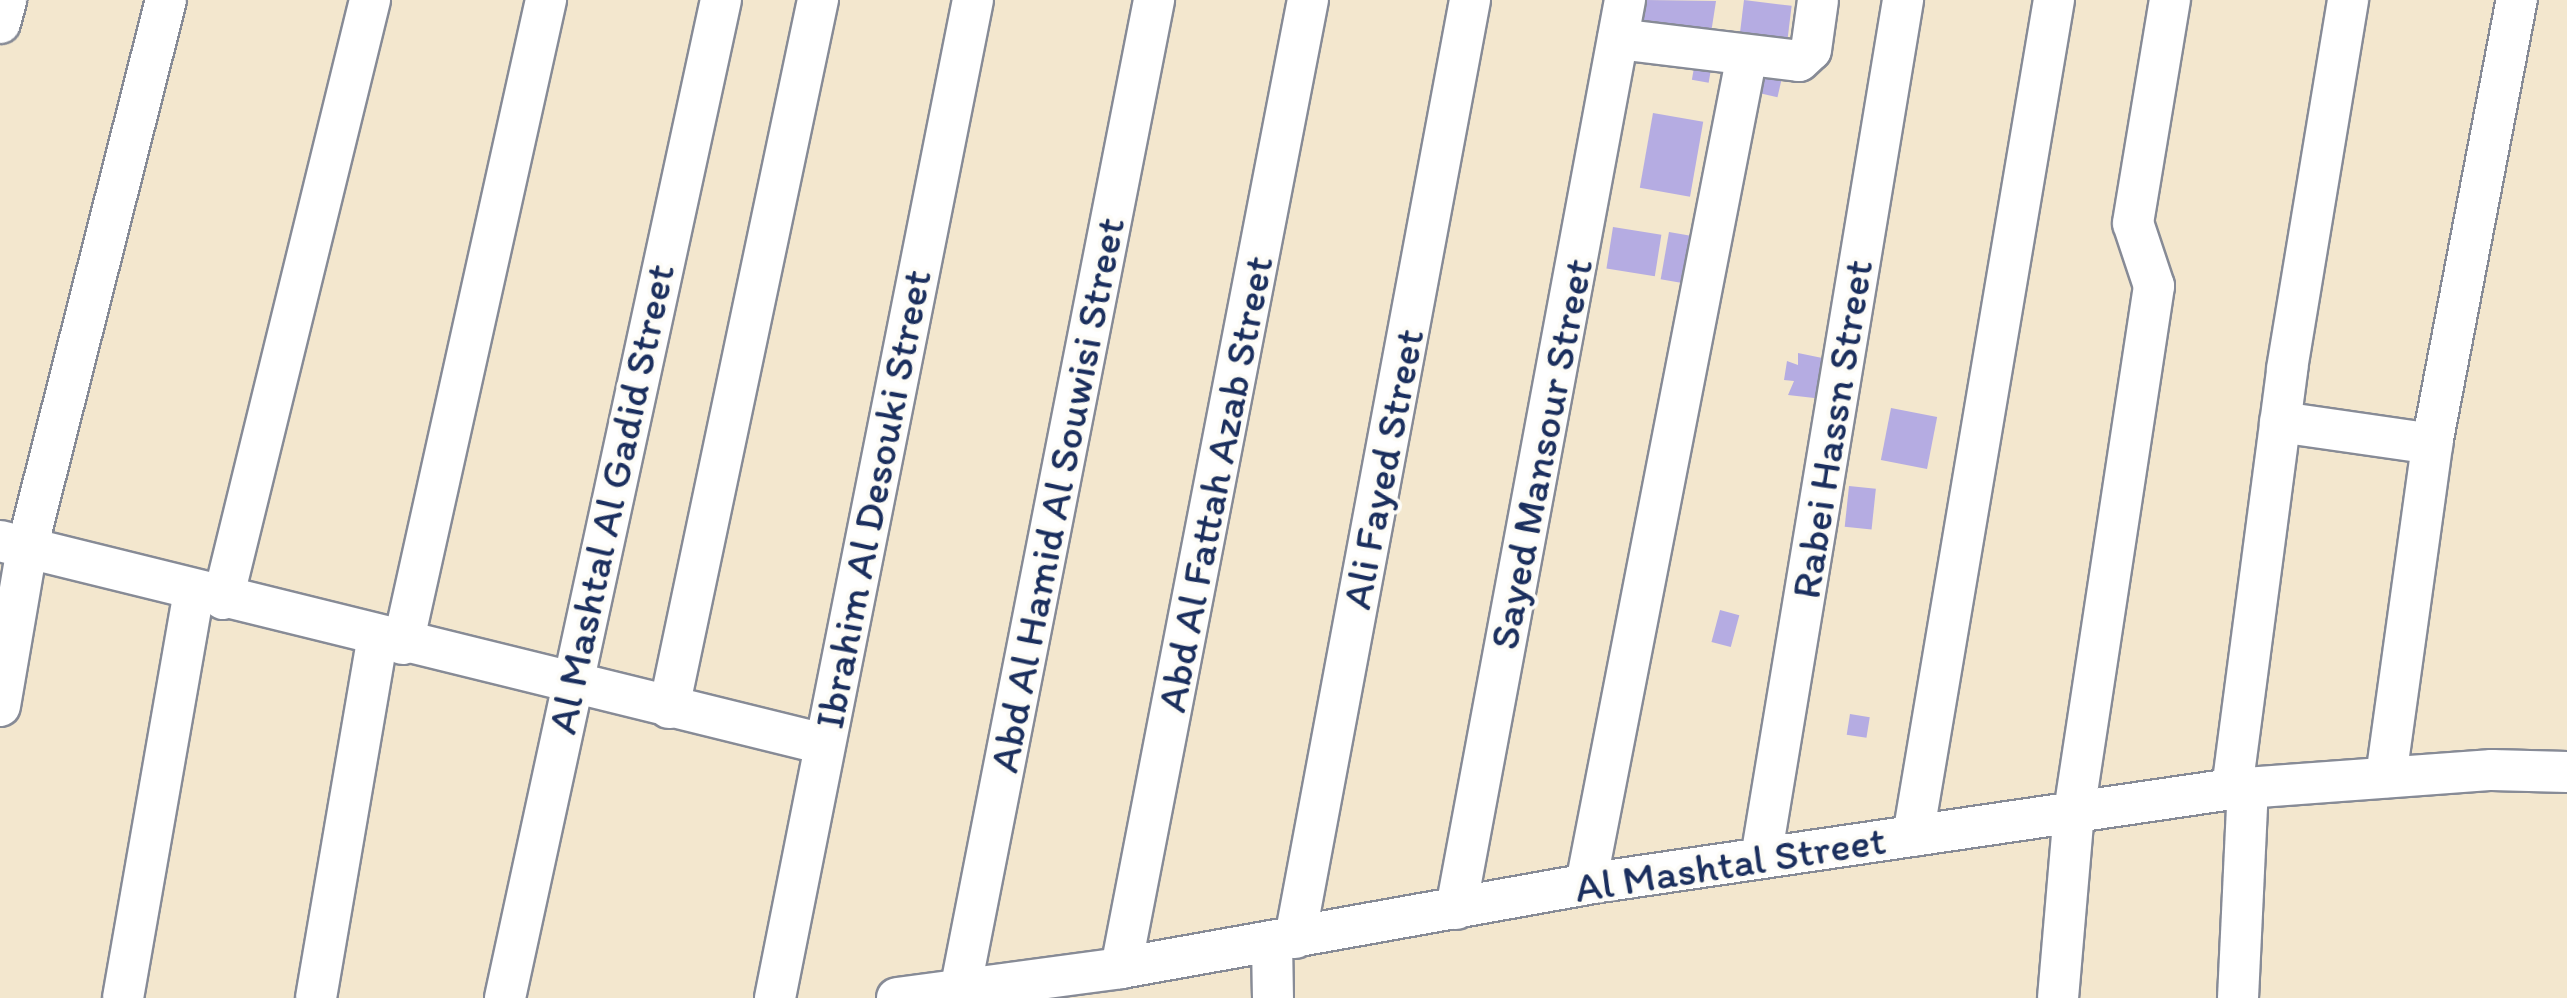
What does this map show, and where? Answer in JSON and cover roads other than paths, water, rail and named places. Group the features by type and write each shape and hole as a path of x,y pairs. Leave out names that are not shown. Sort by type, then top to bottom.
{"street":[{"path":"0,23 6,0"},
{"path":"0,706 13,545 166,0"},
{"path":"122,998 208,595 370,0"},
{"path":"316,998 391,640 546,0"},
{"name":"Al Mashtal Al Gadid Street","path":"505,998 569,685 721,0"},
{"path":"668,708 818,0"},
{"name":"Ibrahim Al Desouki Street","path":"775,998 973,0"},
{"name":"Abd Al Hamid Al Souwisi Street","path":"960,991 1154,0"},
{"name":"Abd Al Fattah Azab Street","path":"1121,968 1308,0"},
{"name":"Ali Fayed Street","path":"1273,998 1470,0"},
{"name":"Sayed Mansour Street","path":"1456,909 1625,0"},
{"path":"1618,40 1805,59 1818,0"},
{"name":"Rabei Hassn Street","path":"1761,858 1903,0"},
{"path":"1913,836 2054,0"},
{"path":"2058,998 2074,812 2154,286 2133,223 2170,0"},
{"path":"2238,998 2240,789 2280,422 2348,0"},
{"path":"2386,777 2432,444 2517,0"},
{"path":"1586,884 1747,56"},
{"path":"2280,422 2432,444"},
{"path":"13,545 569,685 824,744"},
{"name":"Al Mashtal Street","path":"897,998 1121,968 1586,884 2240,789 2386,777 2567,772"}]}
